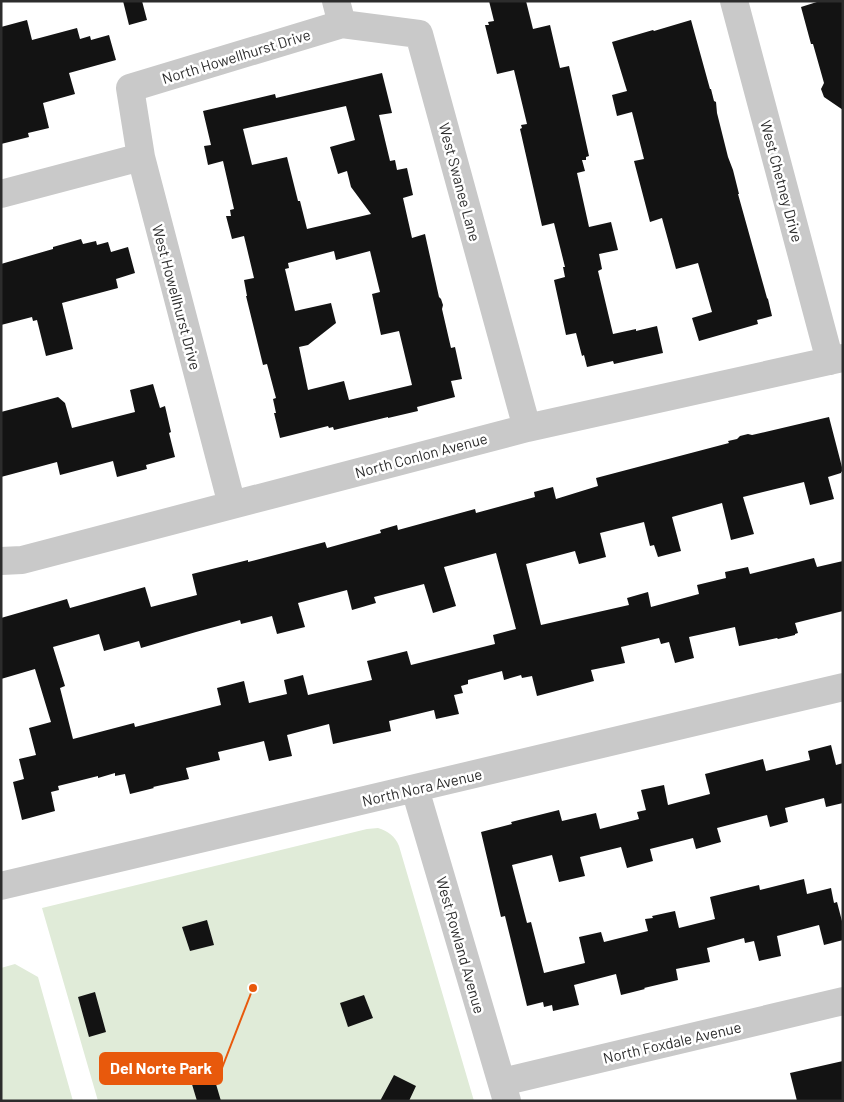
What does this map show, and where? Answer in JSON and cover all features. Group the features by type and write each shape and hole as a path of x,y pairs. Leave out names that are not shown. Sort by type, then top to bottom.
{"street":[{"name":"West Chetney Drive","path":"734,1 836,359"},
{"name":"North Howellhurst Drive","path":"130,88 339,12"},
{"name":"West Swanee Lane","path":"339,12 419,34 527,428"},
{"name":"West Howellhurst Drive","path":"130,88 141,157 232,505"},
{"path":"1,194 141,157"},
{"name":"North Conlon Avenue","path":"1,561 22,560 527,428 836,359"},
{"name":"North Nora Avenue","path":"1,886 843,687"},
{"name":"West Rowland Avenue","path":"415,789 505,1091"},
{"name":"North Foxdale Avenue","path":"505,1091 843,1001"}],"green space":[{"path":"378,828 391,834 399,846 474,1101 98,1101 42,908 367,829"},
{"path":"15,964 38,977 73,1101 1,1101 1,968"}],"building":[{"path":"123,1 142,1 147,20 129,25"},
{"path":"489,1 526,1 533,29 550,25 560,68 569,66 589,156 586,157 586,160 582,160 585,171 577,173 589,227 611,222 618,250 599,254 602,269 598,271 613,334 657,326 663,353 614,364 613,361 587,367 576,333 566,335 554,280 565,277 563,267 565,267 554,223 542,226 520,129 522,128 521,125 527,124 514,70 497,74 485,25 489,25 488,22 494,21"},
{"path":"820,1 843,1 843,110 824,97 821,89 824,83 801,7"},
{"path":"27,20 32,40 77,28 80,39 90,36 91,40 109,35 116,60 69,73 75,94 43,103 49,128 28,133 29,137 1,144 1,27"},
{"path":"691,20 710,89 716,102 728,157 772,316 757,320 758,324 699,341 692,318 712,312 698,263 676,269 662,218 650,222 634,161 644,159 632,112 617,116 612,95 627,91 612,42"},
{"path":"382,73 392,113 379,115 390,161 395,160 397,170 407,168 413,195 403,198 412,238 425,234 439,297 443,305 442,309 451,348 455,347 462,379 451,381 455,397 417,407 418,411 334,430 333,427 329,428 328,426 280,438 274,413 276,413 273,399 276,398 267,364 263,365 246,296 244,280 254,278 244,236 232,239 226,216 231,216 230,210 234,209 223,161 208,165 204,146 211,145 203,111 275,94 276,98","holes":["346,106 355,140 330,147 338,174 347,171 351,187 371,214 307,229 287,157 252,165 243,129","334,251 336,260 370,251 380,292 372,294 381,335 399,331 412,385 349,400 344,381 308,390 299,347 308,345 336,323 331,303 295,311 285,269 289,268 288,263"]},
{"path":"81,239 83,244 96,241 97,245 108,242 111,252 128,247 135,273 116,279 118,288 62,303 73,349 46,356 37,320 33,321 32,317 1,325 1,264"},
{"path":"153,384 160,408 165,406 175,457 146,465 147,469 117,477 113,461 60,475 57,462 1,477 1,412 58,397 65,403 72,428 135,412 130,390"},
{"path":"829,417 843,471 828,477 834,499 810,505 804,482 743,497 754,534 731,540 722,503 672,517 681,551 658,557 654,545 650,546 644,522 600,533 606,557 579,564 575,551 526,564 541,625 629,605 627,598 648,592 651,607 699,594 697,585 726,578 725,572 748,567 750,574 814,558 817,567 843,561 843,611 795,623 798,633 795,635 739,646 735,627 689,637 694,658 675,663 669,642 661,644 659,638 621,647 625,663 591,670 594,681 537,696 532,676 522,678 521,675 504,680 502,671 468,680 468,684 461,686 463,693 454,695 459,714 436,719 434,710 389,721 391,731 333,744 329,724 287,735 292,756 269,761 264,741 218,752 220,760 186,768 189,779 130,794 125,774 115,776 115,773 98,778 98,776 58,786 59,790 51,792 55,811 22,820 13,782 24,779 19,759 36,755 29,728 51,722 35,669 1,679 1,618 67,599 70,608 145,587 151,607 197,595 192,574 325,542 327,548 381,533 380,530 397,525 398,530 475,509 476,513 535,497 534,492 553,487 556,499 598,486 596,478 729,443 728,441 737,439 740,436 752,435","holes":["496,553 516,629 493,635 495,644 411,665 407,651 367,661 372,680 308,695 303,675 284,680 287,694 249,703 244,681 217,688 221,705 135,727 134,723 73,739 60,688 65,686 53,647 99,634 104,651 139,641 141,648 240,620 241,624 272,616 277,634 305,627 298,603 347,590 352,610 376,603 374,597 424,584 433,613 456,606 444,567"]},
{"path":"831,745 836,765 843,763 843,803 826,807 824,798 785,808 788,822 770,827 767,815 717,828 721,842 696,849 693,838 650,849 653,861 627,868 621,847 580,857 585,876 559,882 552,855 512,865 527,923 531,922 544,973 585,963 579,937 601,932 604,942 648,931 645,919 675,911 679,928 715,919 710,897 759,885 760,890 804,879 807,894 831,888 834,903 837,902 843,925 843,940 824,945 819,925 777,936 781,956 759,961 754,941 745,943 744,938 707,948 710,962 676,969 678,980 621,995 616,974 574,985 579,1005 553,1011 552,1005 544,1007 543,1002 527,1006 505,916 501,917 481,832 559,810 562,821 596,813 600,829 639,819 637,812 646,810 641,790 664,785 668,805 710,794 705,774 763,759 766,771 810,760 808,751"},
{"path":"207,920 214,945 190,951 182,927"},
{"path":"95,992 106,1032 89,1037 78,997"},
{"path":"364,995 373,1018 348,1027 340,1003"},
{"path":"843,1061 843,1101 797,1101 790,1073"},
{"path":"213,1074 221,1101 197,1101 191,1081"},
{"path":"394,1075 416,1086 409,1101 380,1101"}],"place":[{"name":"Del Norte Park","path":"253,988"}]}
